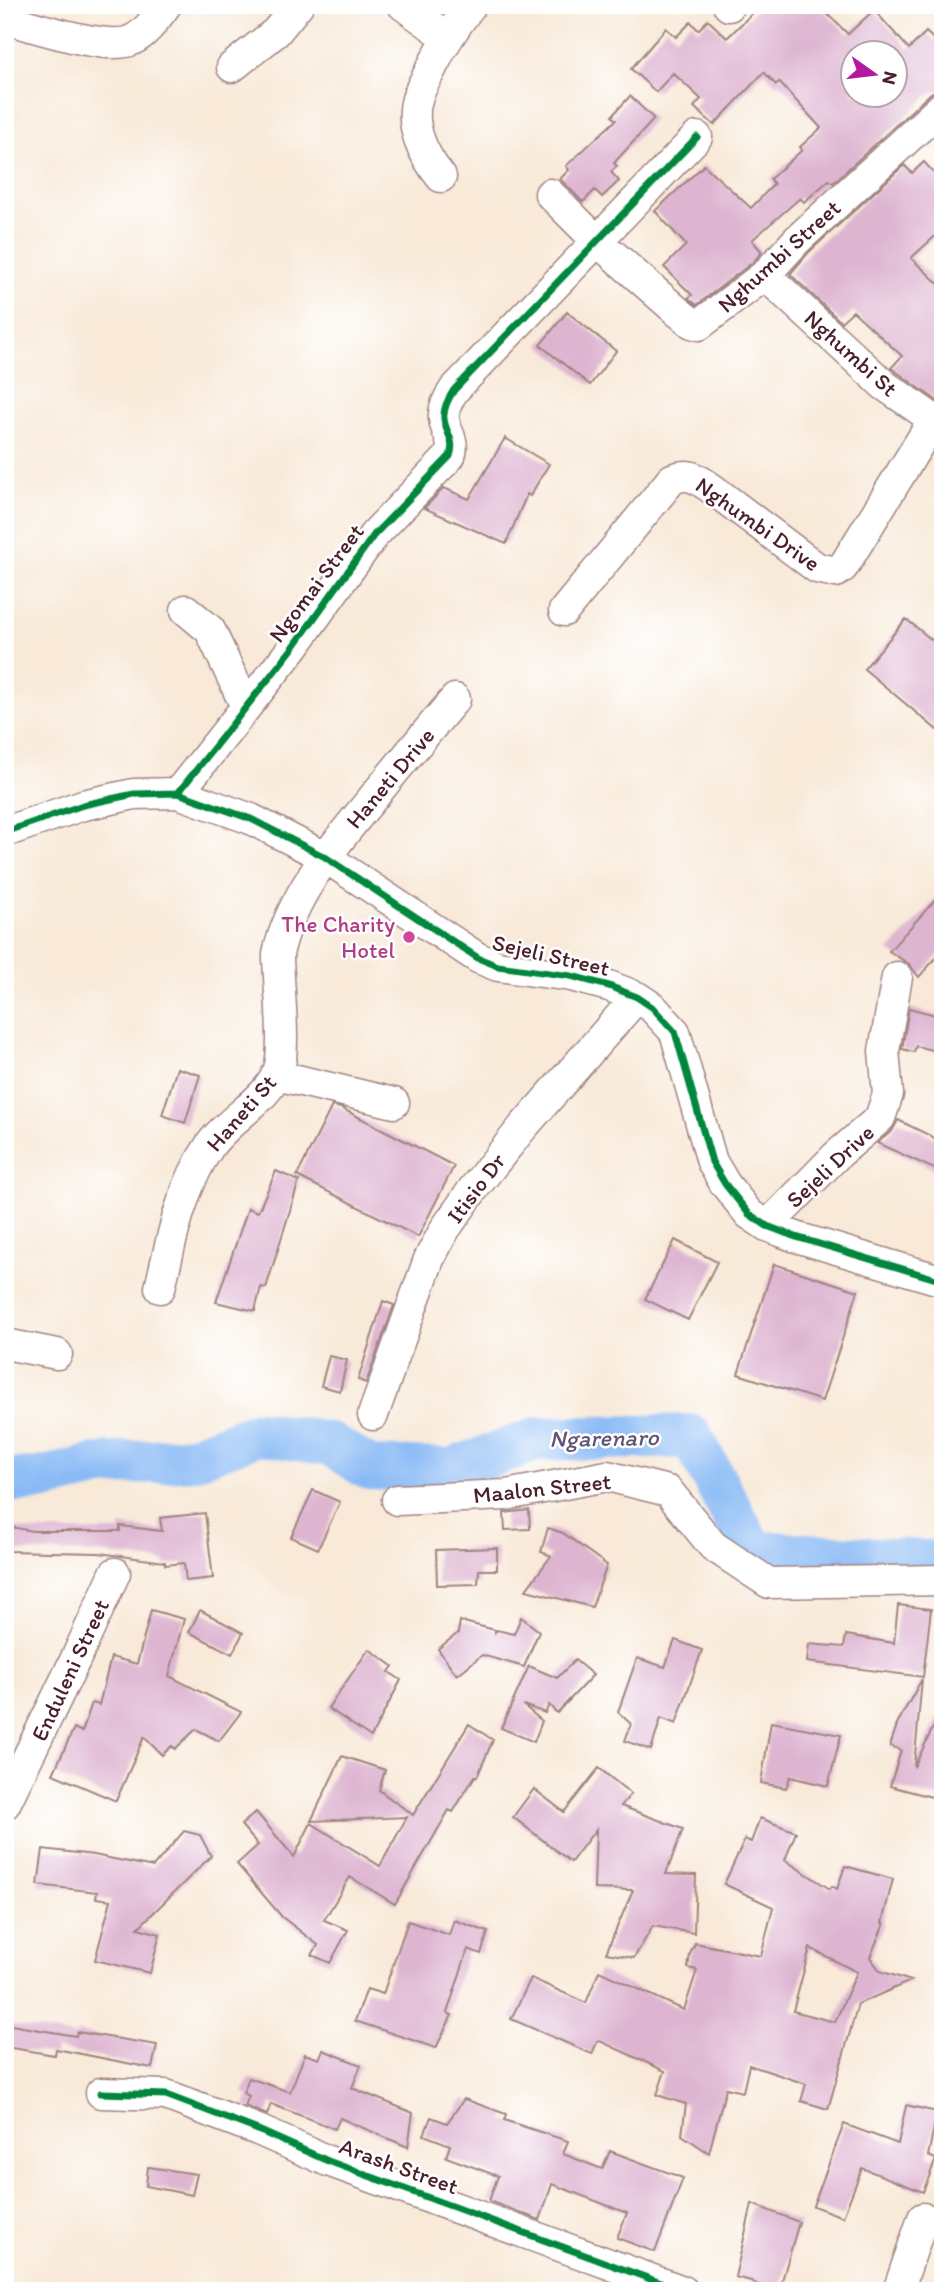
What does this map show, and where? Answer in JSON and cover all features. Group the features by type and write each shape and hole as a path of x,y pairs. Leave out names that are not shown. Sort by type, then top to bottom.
{"street":[{"path":"5,19 114,44 135,39 166,5"},
{"path":"232,67 276,32 298,5"},
{"path":"403,5 447,37"},
{"path":"441,177 426,159 419,139 415,119 417,98 447,37 471,5"},
{"name":"Nghumbi Street","path":"550,194 596,240 677,311 699,325 765,275 797,240 943,106"},
{"path":"596,240 697,136"},
{"name":"Ngomai Street","path":"178,793 292,649 374,535 450,456 452,443 442,418 454,390 596,240"},
{"name":"Nghumbi St","path":"765,275 884,385 938,423"},
{"name":"Nghumbi Drive","path":"564,611 671,479 684,474 711,488 817,568 836,572 844,567 938,423"},
{"path":"186,610 210,630 246,707"},
{"name":"Haneti Drive","path":"325,857 404,758 456,699"},
{"name":"Sejeli Street","path":"6,834 82,805 134,794 178,793 251,819 325,857 435,931 491,964 571,976 637,997 664,1017 675,1032 712,1162 749,1214 766,1226 943,1281"},
{"name":"Haneti St","path":"160,1288 180,1212 190,1184 209,1147 276,1075 281,1052 278,954 297,906 325,857"},
{"name":"Sejeli Drive","path":"766,1226 836,1156 880,1118 888,1094 884,1051 897,977"},
{"name":"Itisio Dr","path":"373,1415 429,1259 445,1229 523,1127 637,997"},
{"path":"276,1075 394,1103"},
{"path":"5,1344 57,1354"},
{"name":"Maalon Street","path":"397,1500 506,1495 607,1476 668,1491 713,1546 769,1583 943,1580"},
{"name":"Enduleni Street","path":"5,1804 114,1573"},
{"name":"Arash Street","path":"101,2093 166,2095 258,2130 328,2161 683,2291"},
{"path":"898,2291 923,2218 943,2224"}],"building":[{"path":"761,5 818,5 848,34 874,10 899,38 839,38 839,108 909,108 909,49 926,32 943,48 943,89 931,93 833,183 829,180 804,202 800,198 752,240 762,252 697,305 688,298 692,295 664,267 686,245 655,211 704,165 751,208 774,184 770,179 802,150 800,147 821,128 779,82 776,85 764,72 714,125 694,107 701,99 673,73 656,92 631,69 666,28 676,37 691,22 698,30 708,20 727,38"},
{"path":"630,96 654,119 614,163 617,166 611,172 619,181 602,197 595,190 583,202 560,179 569,170 566,166 616,120 612,116"},
{"path":"924,162 943,183 943,229 911,258 943,288 943,405 891,368 902,356 853,311 841,322 790,274 809,252 904,165 912,173"},
{"path":"567,312 616,351 590,385 540,345"},
{"path":"505,438 549,464 530,496 527,494 506,544 424,508 444,488 469,499"},
{"path":"906,619 943,649 943,735 864,669"},
{"path":"943,891 943,950 919,977 909,964 889,951"},
{"path":"909,1008 943,1017 943,1053 916,1046 914,1052 902,1049"},
{"path":"177,1068 200,1075 185,1123 162,1115"},
{"path":"332,1106 341,1108 454,1166 418,1237 297,1176"},
{"path":"898,1120 943,1142 943,1173 877,1143 892,1131"},
{"path":"276,1171 299,1181 266,1288 261,1287 255,1311 216,1302 248,1208 258,1212"},
{"path":"675,1240 717,1262 688,1320 645,1299"},
{"path":"774,1264 858,1291 822,1401 738,1374"},
{"path":"383,1301 394,1305 366,1383 358,1380"},
{"path":"329,1356 347,1360 340,1391 321,1386"},
{"path":"313,1490 340,1502 318,1549 291,1537"},
{"path":"529,1510 530,1529 505,1530 504,1513"},
{"path":"205,1513 213,1578 186,1581 184,1563 165,1565 165,1562 99,1553 5,1551 5,1526 33,1531 120,1531 120,1526 162,1531 160,1518"},
{"path":"548,1528 563,1533 607,1565 592,1607 526,1590 551,1556 541,1552"},
{"path":"497,1548 497,1570 479,1570 478,1584 437,1585 436,1550"},
{"path":"898,1605 931,1609 923,1677 807,1662 809,1644 844,1647 846,1635 894,1643"},
{"path":"151,1610 184,1619 169,1676 241,1712 219,1741 196,1729 175,1749 172,1746 162,1755 144,1737 116,1801 53,1774 74,1728 82,1732 92,1703 99,1705 111,1657 137,1664"},
{"path":"200,1610 243,1633 232,1654 189,1632"},
{"path":"521,1617 539,1631 524,1667 482,1655 457,1675 438,1649 458,1633 460,1621 495,1632 497,1630 514,1634"},
{"path":"675,1640 702,1650 676,1724 661,1718 651,1750 625,1741 631,1724 618,1712 637,1658 665,1667"},
{"path":"369,1649 393,1666 389,1672 401,1680 371,1737 328,1708"},
{"path":"575,1660 593,1675 557,1713 549,1705 545,1713 523,1705 542,1721 534,1742 501,1728 529,1666 557,1678"},
{"path":"922,1679 914,1767 943,1707 943,1800 890,1786 901,1750 890,1746 898,1722"},
{"path":"771,1722 841,1735 828,1786 790,1777 786,1788 761,1783"},
{"path":"469,1724 493,1740 477,1777 475,1776 453,1812 449,1810 395,1904 350,1877 324,1920 348,1930 330,1963 312,1955 318,1945 282,1917 237,1864 258,1845 241,1825 256,1812 294,1857 311,1823 380,1866 407,1817 311,1821 342,1756 385,1770 379,1790 413,1815"},
{"path":"599,1768 631,1794 621,1806 683,1829 666,1874 696,1875 694,1933 653,1926 634,1958 606,1953 633,1890 594,1889 596,1829 571,1862 513,1817 534,1789 564,1812"},
{"path":"760,1818 796,1832 785,1860 830,1889 832,1886 837,1889 845,1866 893,1879 882,1923 884,1924 870,1957 880,1971 911,1981 858,2004 828,2109 801,2101 806,2084 749,2065 743,2092 726,2088 709,2153 682,2135 686,2104 657,2095 665,2071 600,2041 592,2054 511,2019 531,1978 586,2003 599,1971 684,2010 697,1970 688,1968 695,1943 761,1956 773,1907 724,1884 745,1839 751,1842","holes":["810,1948 857,1972 835,2022 793,2011"]},
{"path":"184,1831 200,1835 211,1856 138,1928 160,1934 150,1973 95,1960 111,1900 96,1898 97,1892 38,1885 43,1849 94,1855 153,1867"},
{"path":"454,1920 488,1932 481,1954 468,1949 447,2013 452,2015 436,2048 355,2021 367,1989 383,1994 408,1921 449,1935"},
{"path":"5,2024 76,2036 77,2032 157,2045 152,2068 56,2049 55,2055 5,2047"},
{"path":"323,2050 361,2065 352,2088 413,2113 408,2147 340,2118 335,2129 271,2104 267,2115 245,2106 249,2096 243,2093 249,2078 290,2092 305,2054 319,2059"},
{"path":"464,2099 506,2114 504,2120 568,2141 563,2154 602,2169 610,2151 683,2178 655,2252 617,2238 627,2213 552,2184 540,2220 489,2201 498,2176 446,2157 450,2145 424,2135 431,2117 447,2123"},
{"path":"906,2105 937,2112 928,2156 936,2159 923,2192 862,2168 843,2217 813,2206 844,2124 898,2144"},
{"path":"148,2167 197,2174 192,2195 146,2186"},
{"path":"752,2204 799,2222 779,2291 769,2291 751,2281 735,2277"}],"waterway":[{"name":"Ngarenaro","path":"5,1481 40,1479 101,1465 193,1458 258,1433 330,1444 369,1468 451,1470 538,1439 691,1436 753,1552 943,1563"}],"cycle path":[{"path":"178,793 292,649 374,535 450,456 451,440 444,421 444,412 454,390 697,137"},
{"path":"5,832 83,805 134,794 178,793 251,819 325,857 478,958 498,966 571,976 637,997 652,1007 675,1032 712,1162 725,1184 749,1214 767,1226 796,1237 943,1281"},
{"path":"101,2093 166,2095 258,2130 328,2161 683,2291"}],"place":[{"name":"The Charity Hotel","path":"409,937"}]}
